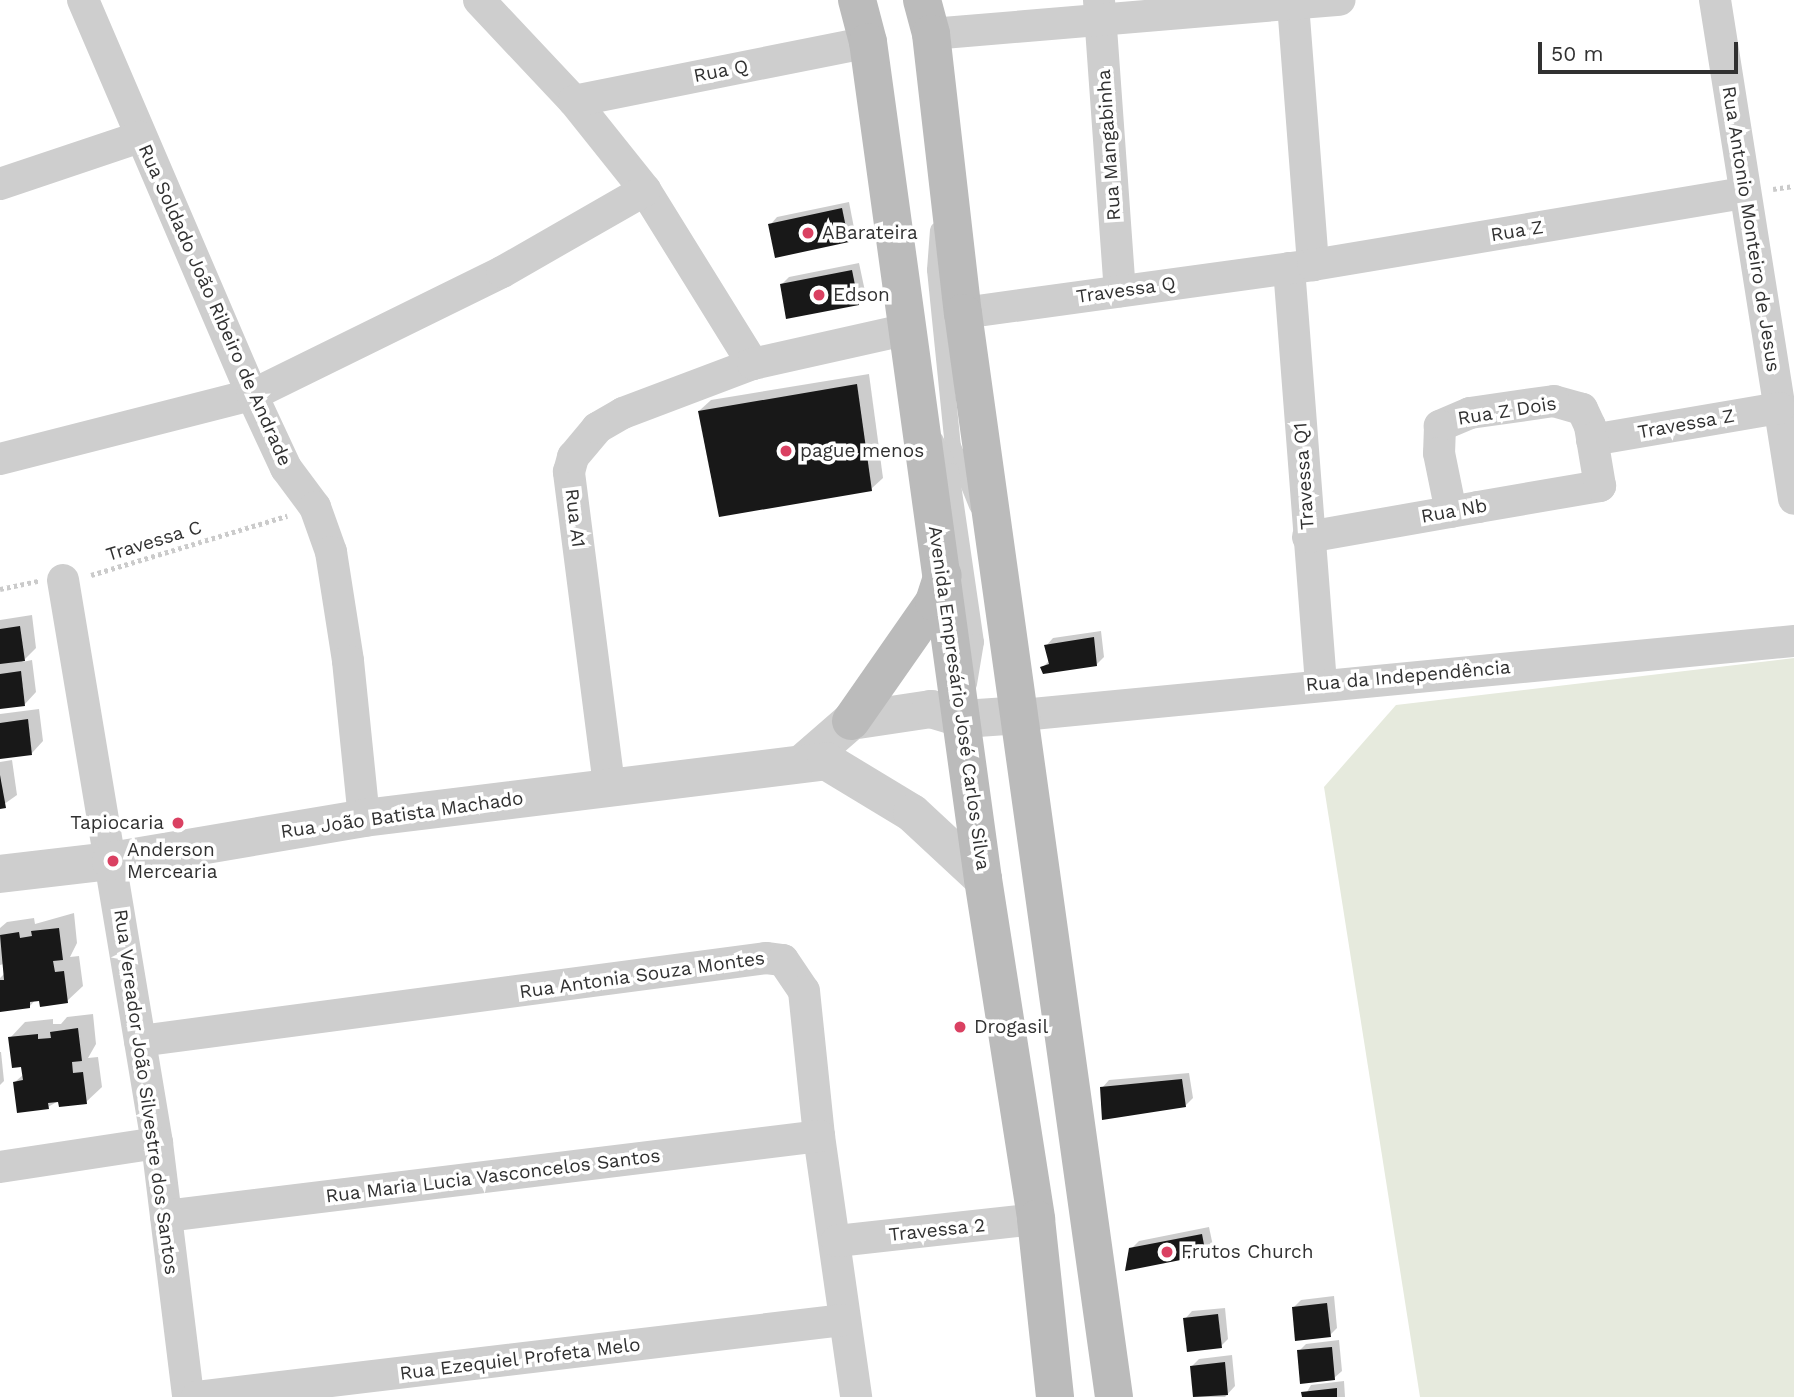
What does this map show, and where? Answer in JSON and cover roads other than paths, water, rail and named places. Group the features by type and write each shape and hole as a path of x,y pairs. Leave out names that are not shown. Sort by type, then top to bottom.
{"main road":[{"name":"Avenida Empresário José Carlos Silva","path":"857,0 867,42 944,573 983,878 1036,1219 1055,1397"},
{"path":"927,17 963,313 1114,1397"},
{"path":"851,722 934,602 944,573"}],"street":[{"name":"Rua Soldado João Ribeiro de Andrade","path":"83,0 252,395 286,468 315,507 331,552 348,660 364,818"},
{"path":"479,0 574,101 645,190 753,364"},
{"path":"927,17 1340,0"},
{"name":"Rua Antonio Monteiro de Jesus","path":"1715,0 1794,499"},
{"path":"1293,4 1301,267"},
{"name":"Rua Mangabinha","path":"1099,10 1120,291"},
{"name":"Rua Q","path":"574,101 867,42"},
{"path":"0,184 140,137"},
{"path":"0,459 252,395 502,272 645,190"},
{"name":"Rua Z","path":"1301,267 1745,193"},
{"name":"Travessa Q","path":"963,313 1301,267"},
{"name":"Travessa Q1","path":"1301,267 1308,537 1321,684"},
{"name":"Rua A1","path":"609,785 569,472 573,457 597,428 623,413 753,364 908,329"},
{"name":"Rua Z Dois","path":"1451,512 1437,437 1440,426 1451,418 1554,401 1571,403 1582,409 1592,439 1600,486"},
{"name":"Travessa Z","path":"1592,439 1779,408"},
{"name":"Rua Nb","path":"1308,537 1600,486"},
{"name":"Rua Vereador João Silvestre dos Santos","path":"63,580 157,1143 188,1397"},
{"name":"Rua da Independência","path":"1021,715 1321,684 1794,641"},
{"path":"983,878 912,813 816,761 851,722 931,709 963,719 1021,715"},
{"name":"Rua João Batista Machado","path":"0,874 111,861 364,818 816,761"},
{"name":"Rua Antonia Souza Montes","path":"140,1041 776,958 789,965 804,991 819,1136 837,1241 844,1320 856,1397"},
{"name":"Rua Maria Lucia Vasconcelos Santos","path":"166,1216 819,1136"},
{"path":"0,1167 157,1143"},
{"name":"Travessa 2","path":"837,1241 1036,1219"},
{"name":"Rua Ezequiel Profeta Melo","path":"197,1397 844,1320"}],"lane":[{"path":"944,147 935,270 953,446 970,493 995,539"},
{"path":"919,406 951,471 976,642 963,719"}],"place":[{"name":"ABarateira","path":"808,233"},
{"name":"Edson","path":"819,295"},
{"name":"pague menos","path":"786,451"},
{"name":"Tapiocaria","path":"178,823"},
{"name":"Anderson Mercearia","path":"113,861"},
{"name":"Drogasil","path":"960,1027"},
{"name":"Frutos Church","path":"1167,1252"}]}
